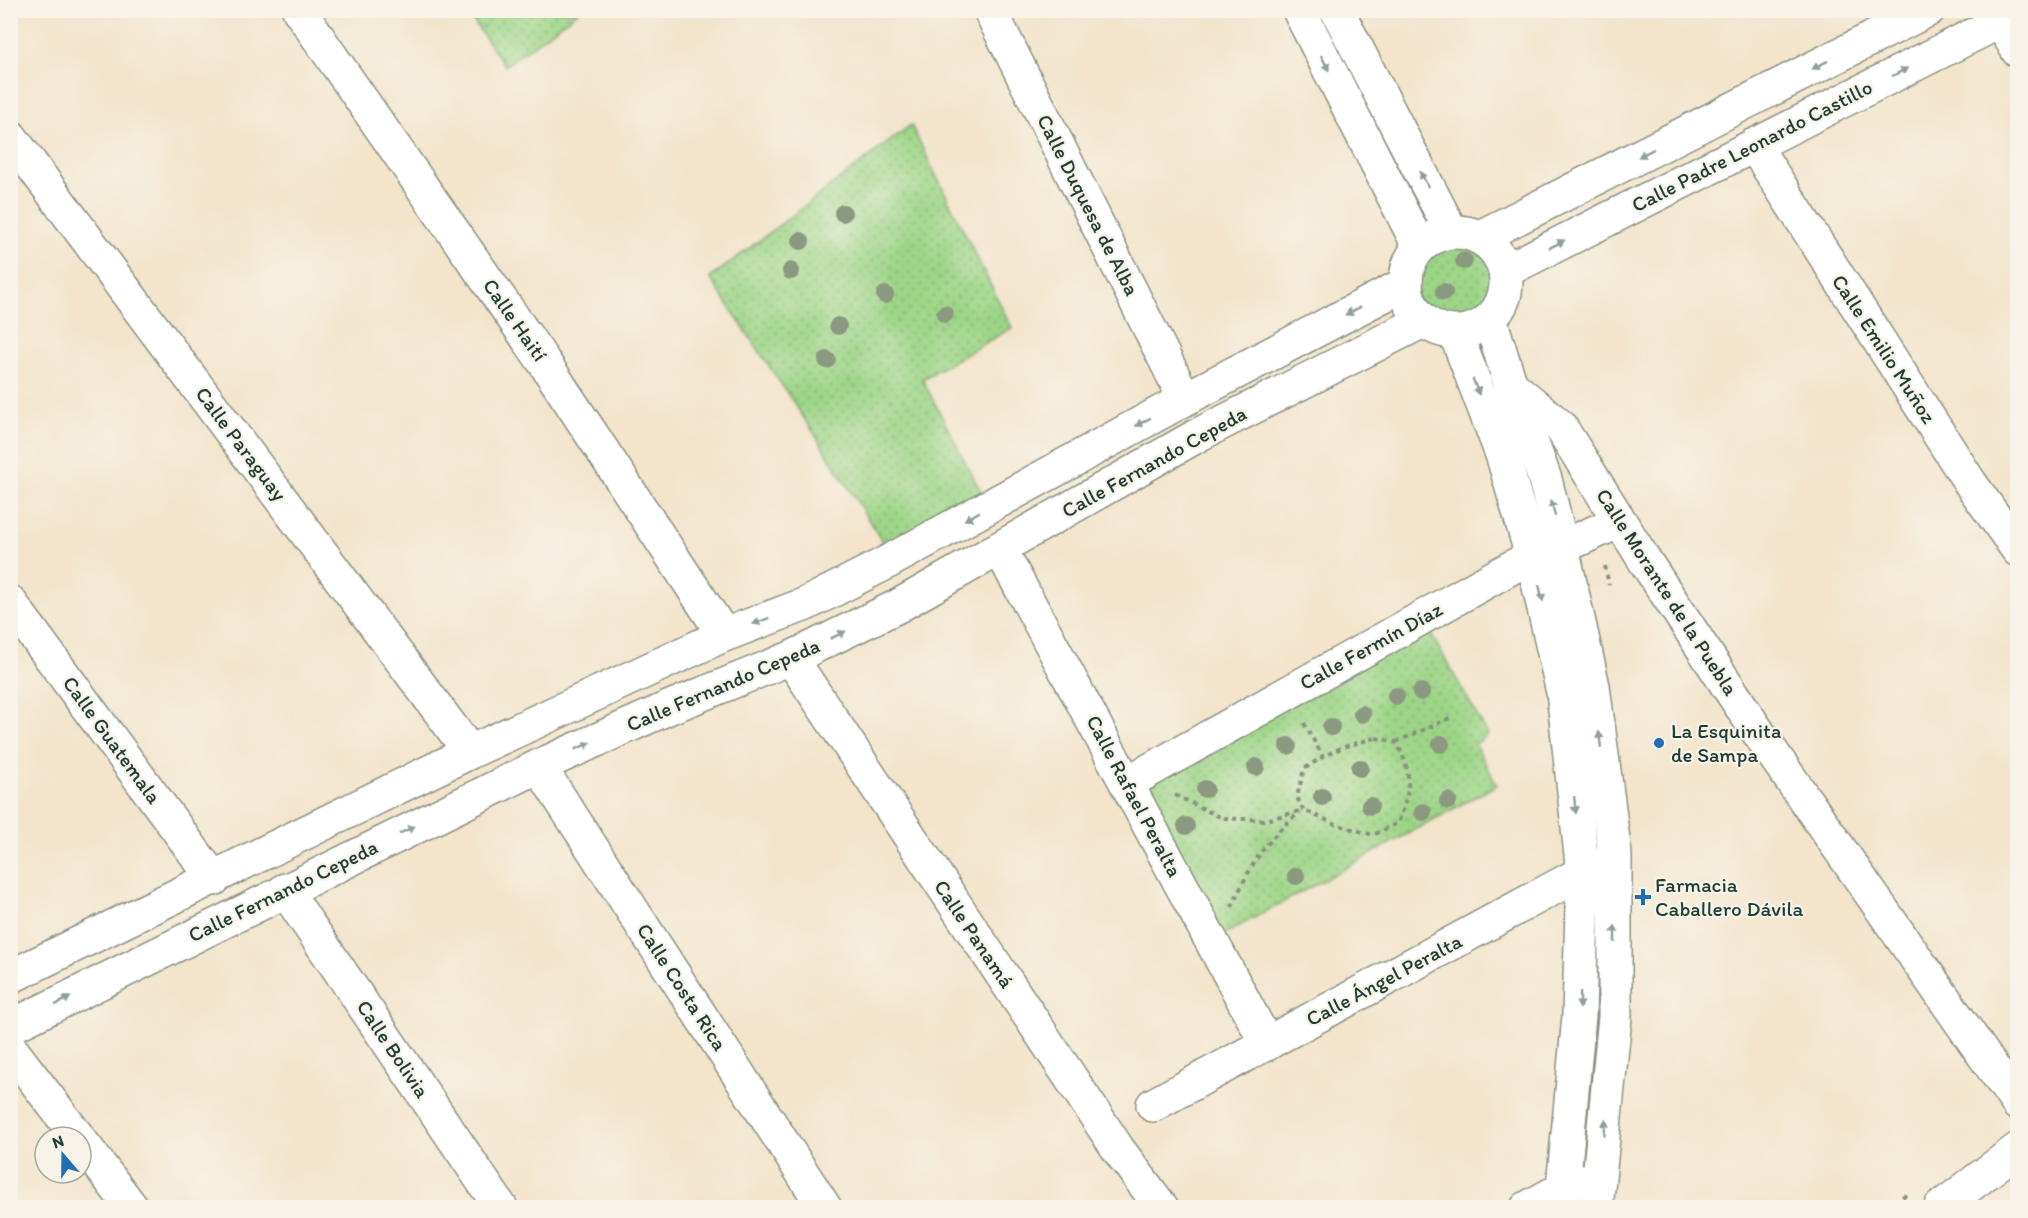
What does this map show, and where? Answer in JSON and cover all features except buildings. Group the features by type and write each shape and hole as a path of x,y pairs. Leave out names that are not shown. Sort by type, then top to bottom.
{"street":[{"name":"Calle Haití","path":"299,10 544,362 724,635"},
{"name":"Calle Duquesa de Alba","path":"990,10 1185,399"},
{"path":"1299,10 1419,246"},
{"path":"1337,10 1465,234 1496,251 1505,271 1506,288 1500,305 1490,319 1474,329 1455,332 1438,329 1423,321 1410,304 1405,284 1408,264 1419,246 1434,236 1465,234"},
{"name":"Calle Padre Leonardo Castillo","path":"1465,234 1928,10"},
{"path":"1996,16 2018,51"},
{"name":"Calle Padre Leonardo Castillo","path":"1505,271 1754,145 1996,16"},
{"name":"Calle Paraguay","path":"10,136 470,752"},
{"name":"Calle Emilio Muñoz","path":"1754,145 1969,481 2018,550"},
{"name":"Calle Fernando Cepeda","path":"10,977 470,752 724,635 806,604 884,564 1185,399 1405,284"},
{"path":"1490,319 1511,386 1545,479 1547,551 1583,873 1579,1016 1562,1198"},
{"name":"Calle Fernando Cepeda","path":"10,1027 538,766 668,708 791,658 898,606 1200,434 1423,321"},
{"path":"1455,332 1503,457 1547,551 1593,686 1615,855 1615,1017 1596,1208"},
{"name":"Calle Morante de la Puebla","path":"1511,386 1560,426 1762,738 2018,1104"},
{"name":"Calle Fermín Díaz","path":"1138,777 1547,551 1620,521"},
{"name":"Calle Rafael Peralta","path":"1000,549 1138,777 1212,941 1267,1044"},
{"name":"Calle Guatemala","path":"10,602 214,879"},
{"name":"Calle Panamá","path":"791,658 1111,1140 1162,1208"},
{"name":"Calle Costa Rica","path":"538,766 825,1208"},
{"name":"Calle Ángel Peralta","path":"1153,1105 1615,855"},
{"name":"Calle Bolivia","path":"285,890 501,1208"},
{"path":"10,1048 69,1125"},
{"path":"1940,1208 2018,1149"},
{"path":"93,1156 132,1208"},
{"path":"1527,1208 1562,1198 1601,1168"}],"path":[{"path":"1303,810 1297,796 1304,769 1329,752 1342,746 1376,738 1396,742 1450,718"},
{"path":"1138,777 1222,818 1266,820 1303,810 1335,824 1373,835 1398,823 1408,798 1406,761 1396,742"},
{"path":"1212,941 1261,851 1283,826 1303,810"}],"green space":[{"path":"466,11 579,11 505,66"},
{"path":"911,125 1012,328 922,379 989,507 893,559 818,439 710,278"},
{"path":"1455,241 1471,244 1484,253 1493,266 1496,282 1493,298 1484,311 1471,320 1455,323 1439,320 1426,311 1417,298 1414,282 1417,266 1426,253 1439,244"},
{"path":"1422,618 1488,735 1475,744 1497,785 1212,941 1127,783"}],"place":[{"name":"La Esquinita de Sampa","path":"1659,743"},
{"name":"Farmacia Caballero Dávila","path":"1643,897"}]}
